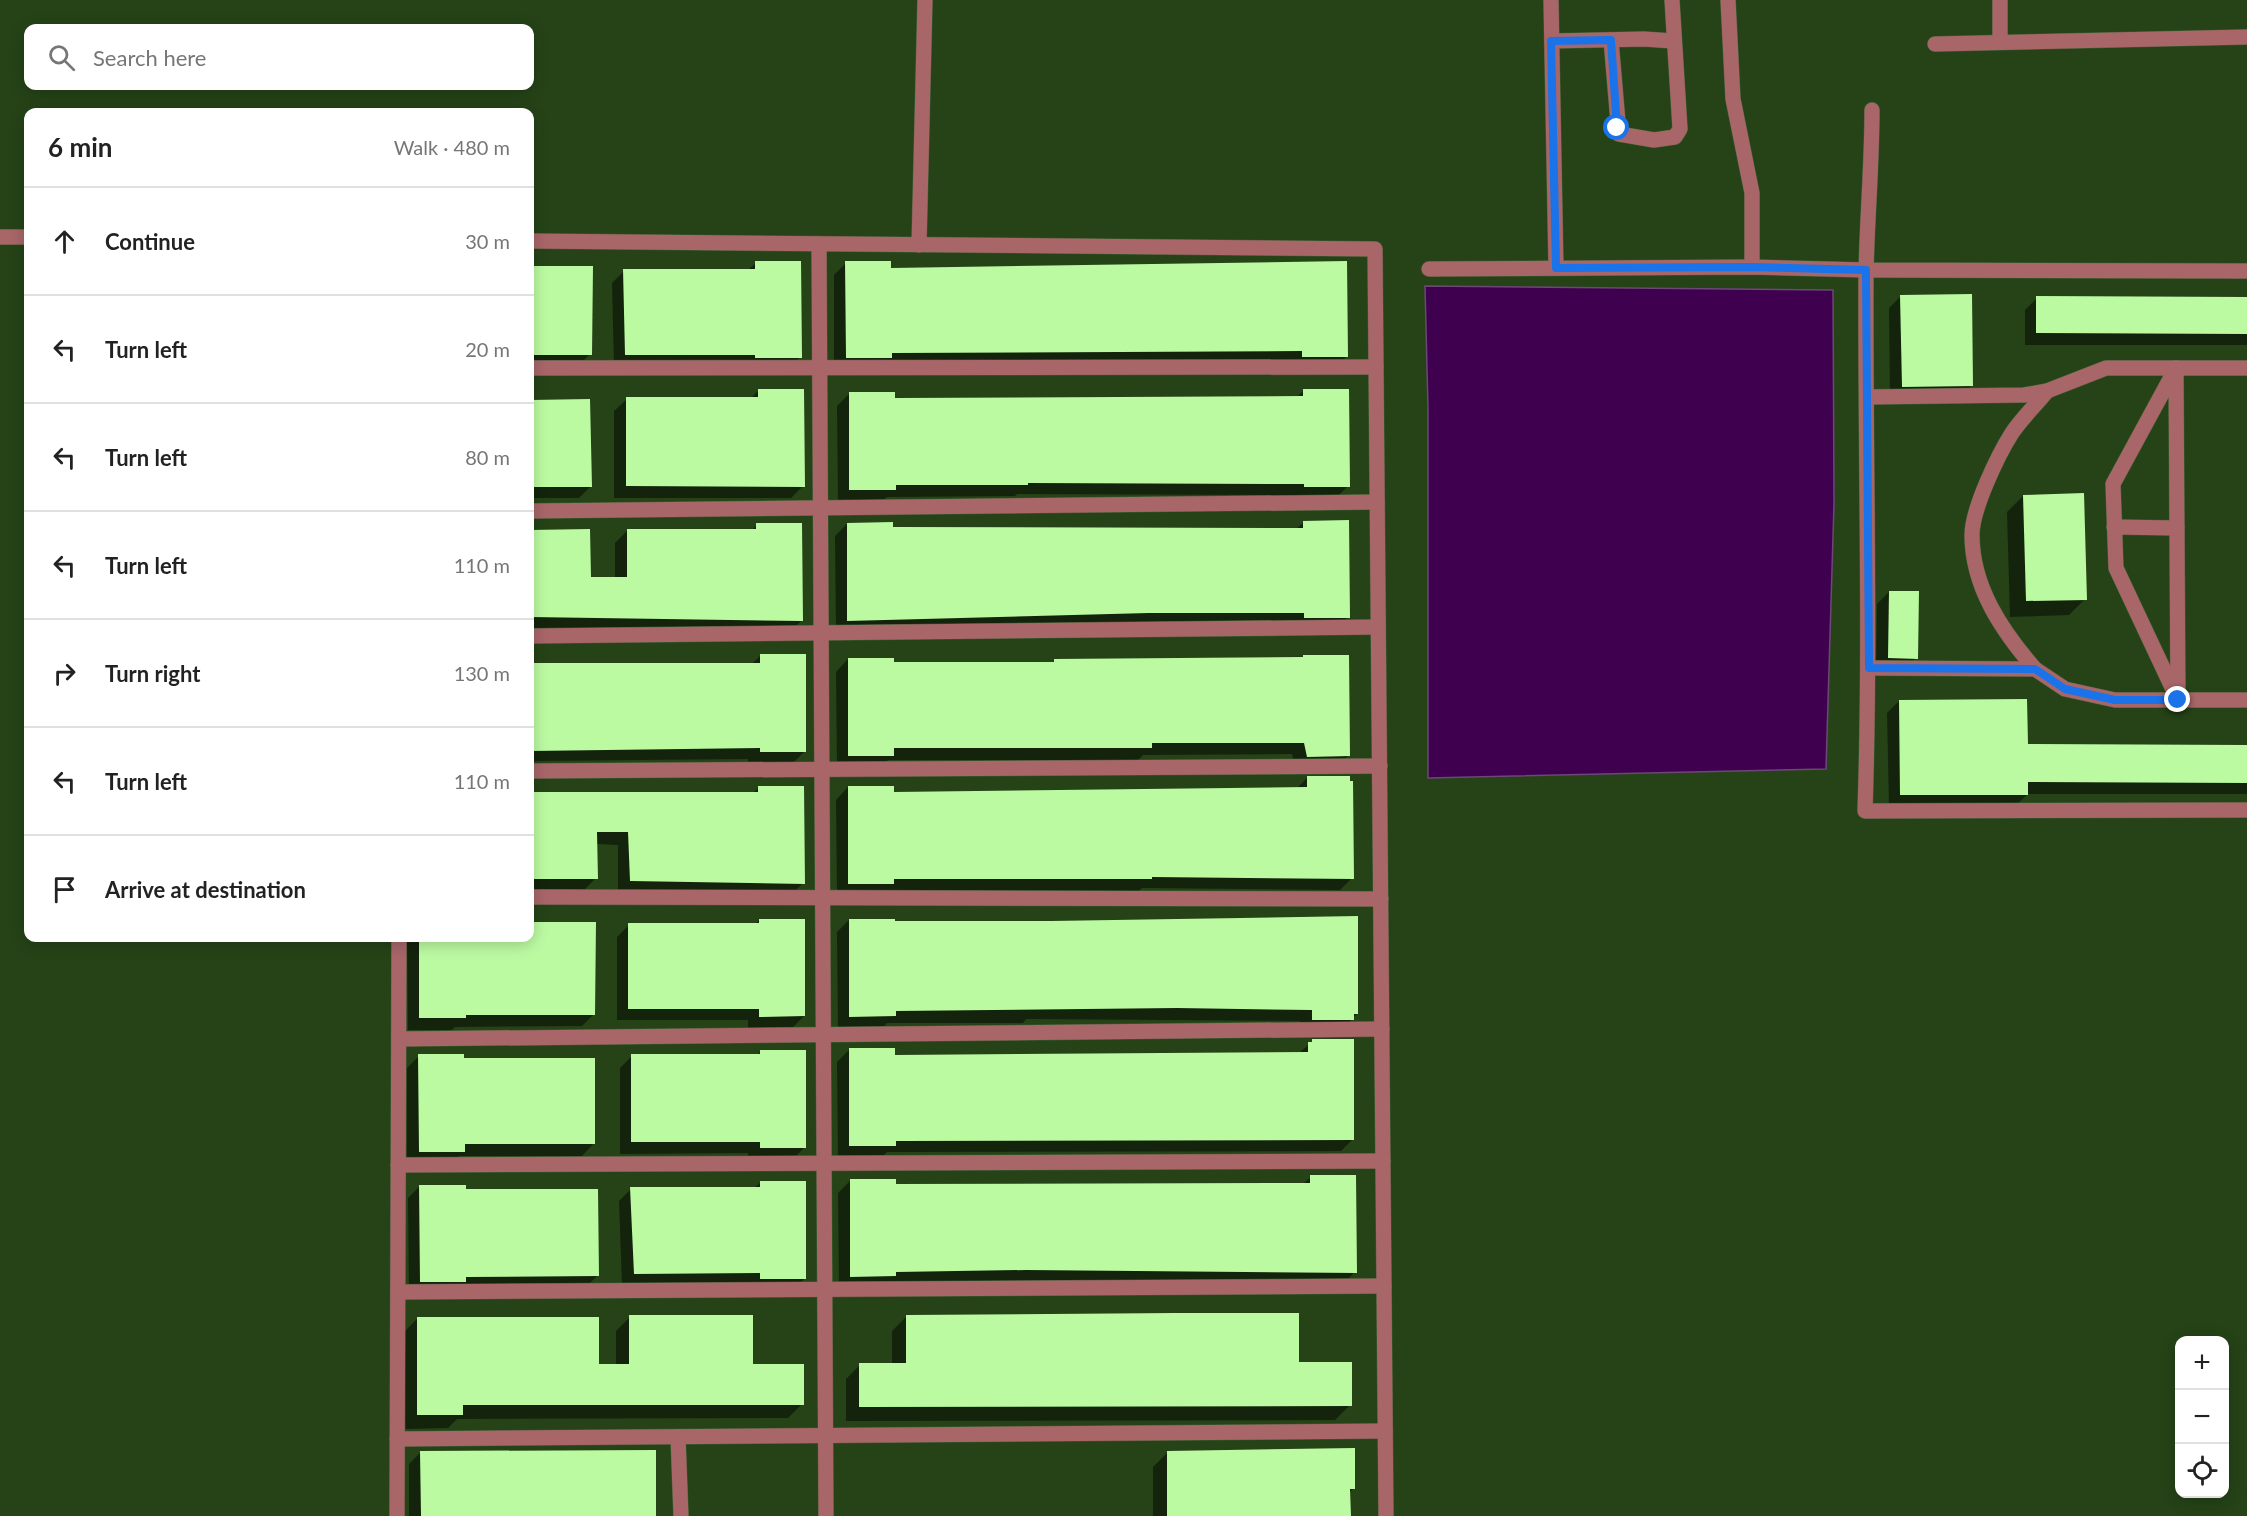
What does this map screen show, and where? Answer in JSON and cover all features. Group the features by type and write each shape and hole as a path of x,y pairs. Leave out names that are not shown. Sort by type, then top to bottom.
{"street":[{"path":"919,245 925,0"},
{"path":"1551,0 1556,268"},
{"path":"1611,40 1618,134 1636,139 1666,140 1675,137 1680,129 1672,0"},
{"path":"1728,0 1734,99 1752,193 1752,267"},
{"path":"2000,0 2000,42"},
{"path":"1935,44 2247,37"},
{"path":"1551,41 1673,41"},
{"path":"1872,110 1872,181 1866,270 1869,668 1864,812 2247,810"},
{"path":"0,237 24,237"},
{"path":"534,241 1375,249 1386,1516"},
{"path":"819,244 826,1516"},
{"path":"1430,269 1752,267 1866,270 2247,271"},
{"path":"534,368 1376,367"},
{"path":"1868,397 2024,394 2047,391 2106,368 2247,368"},
{"path":"2176,368 2113,484 2116,568 2178,700"},
{"path":"2176,368 2178,700"},
{"path":"2047,391 2012,433 1982,493 1972,534 1980,588 2014,645 2035,669 2065,689 2115,700 2247,700"},
{"path":"534,511 1377,502"},
{"path":"2115,527 2177,528"},
{"path":"534,636 1378,627"},
{"path":"1869,668 2035,669"},
{"path":"534,771 1380,766"},
{"path":"534,897 1380,899"},
{"path":"397,1516 399,942"},
{"path":"399,1039 1382,1029"},
{"path":"398,1165 1383,1161"},
{"path":"398,1292 1384,1286"},
{"path":"397,1439 1385,1431"},
{"path":"678,1437 681,1516"}],"shaded area":[{"path":"1425,286 1833,290 1834,503 1826,769 1428,778 1428,408"}],"building":[{"path":"755,261 801,261 802,358 755,358 755,355 625,355 623,269 755,269"},
{"path":"845,261 891,261 891,268 1347,261 1348,357 1302,357 1302,351 892,353 892,358 846,358"},
{"path":"534,266 593,266 592,355 534,355"},
{"path":"1972,294 1973,386 1902,387 1900,295"},
{"path":"2036,296 2247,297 2247,334 2036,333"},
{"path":"758,389 804,389 805,487 626,486 626,397 758,397"},
{"path":"1303,389 1349,389 1350,487 1304,487 1304,484 1028,483 1028,485 896,485 896,490 849,490 849,392 895,392 895,398 1303,396"},
{"path":"590,399 592,487 534,487 534,400"},
{"path":"2084,493 2087,600 2026,601 2023,495"},
{"path":"1349,520 1350,618 1304,618 1304,613 1149,613 847,621 847,523 893,522 893,527 1303,528 1303,521"},
{"path":"756,523 802,523 803,621 534,617 534,530 590,529 591,577 627,577 627,529 756,529"},
{"path":"1889,591 1919,591 1918,659 1888,658"},
{"path":"760,654 806,654 806,752 760,752 760,748 534,751 534,663 760,663"},
{"path":"1303,655 1349,655 1350,756 1307,757 1304,743 1152,743 1152,748 894,748 894,756 848,756 848,658 894,658 894,662 1054,662 1054,659 1303,657"},
{"path":"2027,699 2028,744 2247,745 2247,783 2028,782 2028,795 1900,795 1899,700"},
{"path":"1307,776 1350,776 1350,781 1353,781 1354,879 1152,877 1152,879 894,879 894,884 848,884 848,786 894,786 894,792 1307,787"},
{"path":"758,786 804,786 805,884 630,881 628,832 597,832 598,879 534,879 534,792 758,792"},
{"path":"1358,916 1358,1014 1354,1014 1354,1020 1312,1020 1312,1010 1177,1008 896,1011 896,1016 849,1017 849,919 1051,921"},
{"path":"759,919 805,919 805,1016 759,1017 759,1009 628,1009 628,923 759,923"},
{"path":"534,922 596,922 595,1015 466,1015 466,1018 419,1018 419,942 534,942"},
{"path":"1312,1039 1354,1039 1354,1140 896,1141 896,1146 849,1146 849,1048 895,1048 895,1055 1308,1052 1308,1042 1312,1042"},
{"path":"760,1050 806,1050 806,1148 760,1148 760,1142 631,1142 631,1054 760,1054"},
{"path":"418,1054 464,1054 464,1058 595,1058 595,1144 465,1144 465,1152 419,1152"},
{"path":"1310,1175 1356,1175 1357,1273 1026,1270 896,1272 896,1276 850,1277 850,1179 896,1179 896,1184 1310,1183"},
{"path":"760,1181 806,1181 806,1279 760,1279 760,1273 634,1274 630,1187 760,1187"},
{"path":"419,1185 466,1185 466,1189 598,1189 599,1276 466,1277 466,1282 420,1282"},
{"path":"1299,1313 1299,1362 1352,1362 1352,1406 859,1407 859,1363 906,1363 906,1315"},
{"path":"629,1315 753,1315 753,1364 804,1364 804,1405 463,1405 463,1415 417,1415 417,1317 599,1317 599,1364 629,1364"},
{"path":"1355,1448 1355,1489 1350,1489 1351,1516 1167,1516 1167,1451"},
{"path":"656,1450 656,1516 421,1516 420,1451"}],"route":[{"path":"1617,128 1611,40 1551,41 1556,268 1752,267 1866,270 1869,668 2035,669 2065,689 2115,700 2178,700"}]}
